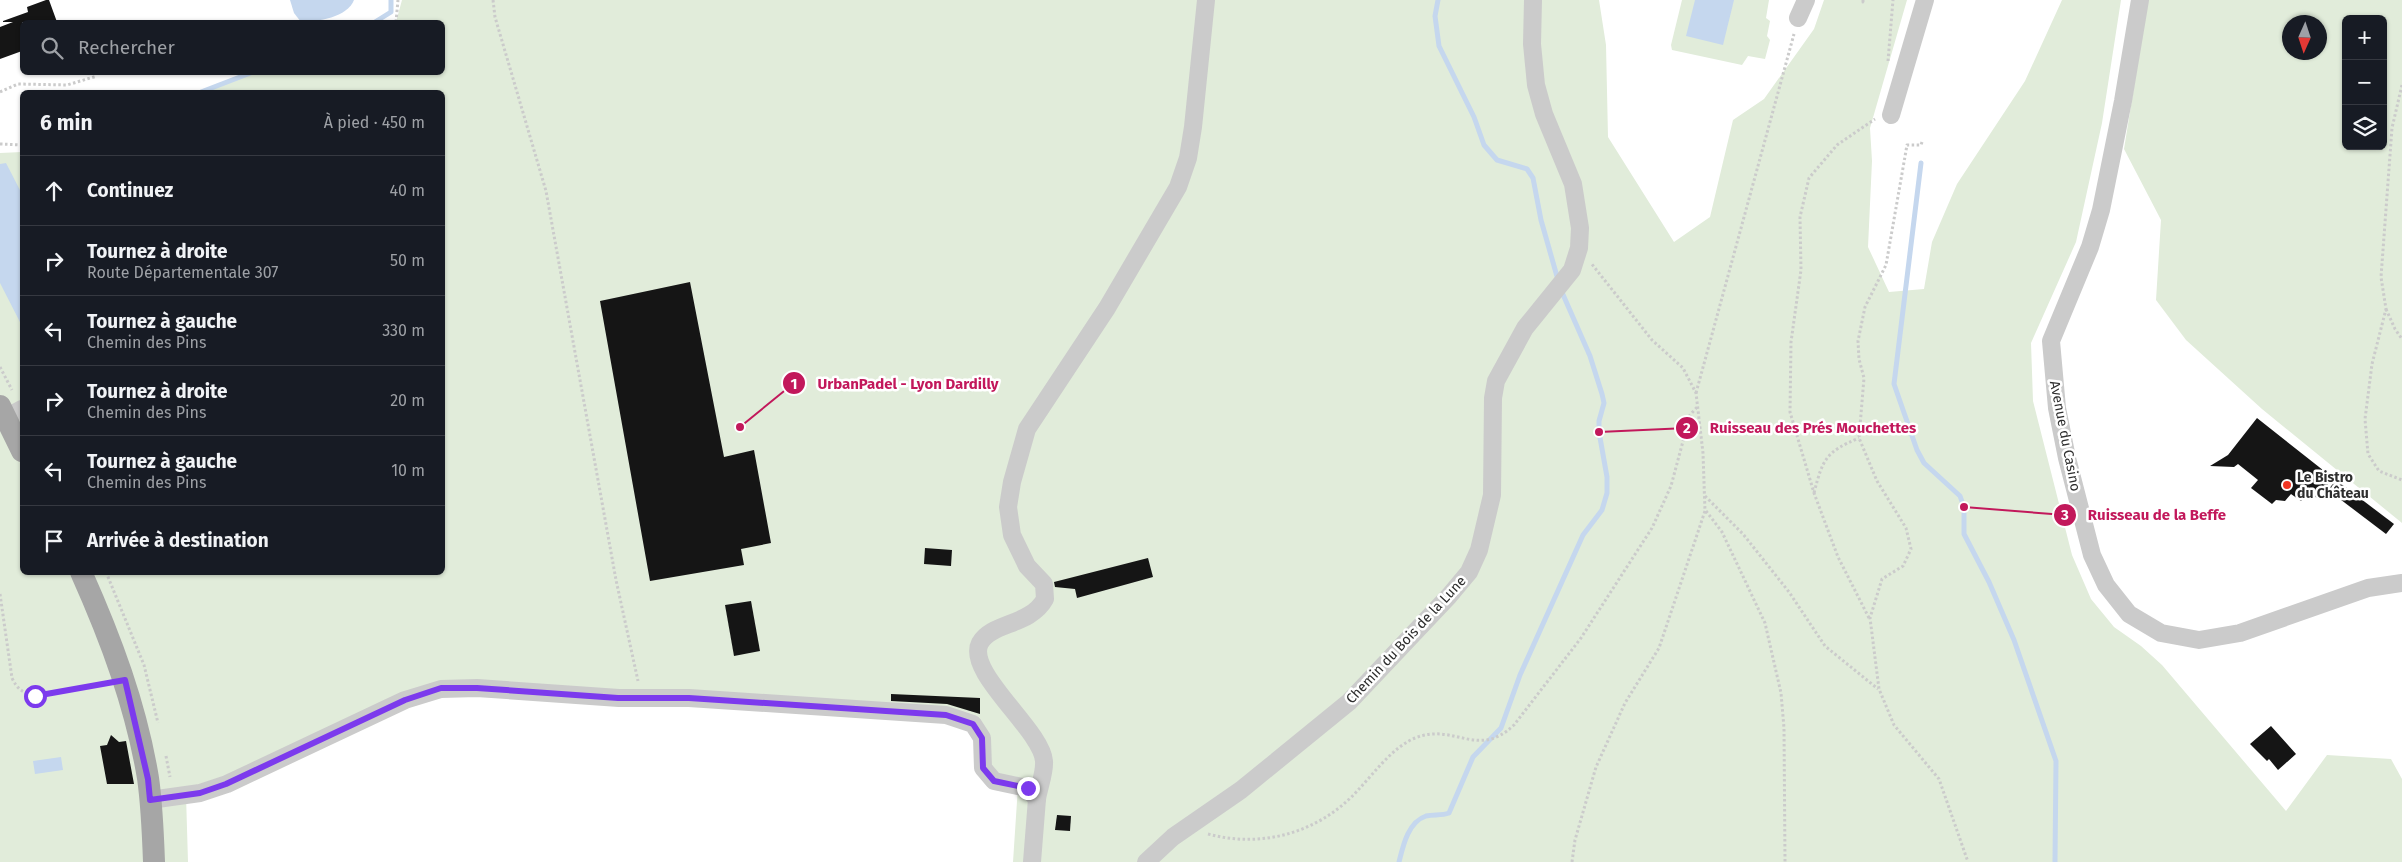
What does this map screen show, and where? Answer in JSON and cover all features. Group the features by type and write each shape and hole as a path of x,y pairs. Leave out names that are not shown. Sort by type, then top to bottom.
{"main road":[{"path":"7,414 20,446"},
{"path":"82,575 125,680 146,769 154,862"}],"street":[{"path":"1032,862 1037,798 1044,761 1037,741 986,675 978,651 980,644 987,634 1032,614 1045,599 1044,584 1027,566 1012,535 1008,508 1012,482 1027,428 1106,308 1178,187 1188,158 1193,127 1206,0"},
{"name":"Chemin du Bois de la Lune","path":"1146,862 1191,824 1242,790 1349,702 1450,596 1469,572 1479,550 1487,524 1492,495 1493,398 1496,381 1506,359 1525,328 1574,267 1579,248 1580,228 1573,184 1544,114 1537,91 1532,53 1533,0"},
{"path":"1798,18 1806,0"},
{"path":"1891,112 1925,0"},
{"name":"Avenue du Casino","path":"2140,0 2123,101 2101,210 2090,247 2051,341 2057,408 2067,458 2092,555 2106,585 2129,614 2161,633 2199,640 2240,633 2368,588 2402,583"},
{"path":"150,800 200,793 226,784 405,700 441,688 477,688 642,698 689,698 946,715 973,724 982,738 983,768 994,781 1028,788 1037,798"}],"path":[{"path":"396,20 398,0"},
{"path":"492,0 495,18 546,191 616,580 642,698"},
{"path":"1696,393 1798,18"},
{"path":"0,92 18,84 67,85 97,76"},
{"path":"2402,85 2392,128 2381,277 2386,309 2402,339"},
{"path":"1891,112 1862,126 1837,146 1809,178 1800,217 1801,270 1791,342 1790,412 1814,493 1838,557 1870,618 1878,689 1894,725 1940,779 1968,862"},
{"path":"1870,618 1882,579 1903,566 1910,549 1906,528 1877,482 1859,438 1864,378 1859,359 1858,341 1865,307 1886,265 1907,145 1921,145 1922,142"},
{"path":"0,144 20,145"},
{"path":"1572,862 1575,840 1596,767 1625,703 1659,648 1705,511 1696,393 1683,368 1652,340 1579,248"},
{"path":"2386,309 2372,364 2366,419 2368,454 2379,471 2402,480"},
{"path":"1191,824 1199,831 1239,840 1262,839 1295,832 1317,823 1342,805 1406,742 1428,733 1445,734 1481,742 1496,739 1504,734 1514,725 1581,638 1652,528 1671,486 1690,415 1698,406"},
{"path":"1814,493 1821,466 1831,452 1859,438"},
{"path":"1705,496 1744,534 1789,592 1825,646 1878,689"},
{"path":"1705,511 1722,532 1765,623 1781,693 1784,728 1784,862"},
{"path":"0,594 12,678 17,688 25,694 35,696 146,675"}],"green space":[{"path":"402,0 1599,0 1606,45 1608,137 1674,242 1710,217 1733,120 1764,99 1814,29 1824,0 1907,0 1870,128 1872,161 1868,247 1889,292 1924,289 1932,242 1957,184 2025,81 2062,0 2121,0 2102,123 2076,242 2031,343 2033,401 2072,555 2091,599 2114,627 2141,646 2162,665 2286,811 2327,755 2391,759 2402,779 2402,862 1013,862 1018,786 994,781 973,725 441,689 186,795 188,862 0,862 0,153 20,152 20,575 445,575 445,90 202,90 247,75 445,75 445,20 397,20"},
{"path":"1682,0 1769,0 1766,18 1770,21 1767,36 1770,40 1765,59 1748,56 1742,65 1672,50 1671,45"},
{"path":"2148,0 2402,0 2402,523 2262,409 2186,340 2156,300 2161,220 2124,149"}],"water":[{"path":"290,0 354,0 345,11 323,20 299,20 294,13"},
{"path":"1695,0 1734,0 1723,45 1686,36"},
{"path":"6,163 20,190 20,322 0,283 0,164"},
{"path":"61,757 63,770 35,774 33,761"}],"building":[{"path":"49,0 56,20 20,20 20,52 0,59 0,27 13,22 3,21 28,12 27,7"},
{"path":"690,282 724,457 754,450 771,543 741,549 744,565 650,581 600,301"},
{"path":"2257,418 2333,478 2317,498 2308,492 2301,501 2291,494 2285,501 2276,500 2272,504 2251,488 2258,480 2238,464 2234,467 2210,466 2228,455"},
{"path":"2336,480 2394,524 2386,534 2328,490"},
{"path":"925,548 952,550 951,566 924,564"},
{"path":"1148,558 1153,577 1077,598 1075,589 1055,587 1054,582"},
{"path":"751,601 760,651 734,656 725,605"},
{"path":"891,694 980,698 980,714 947,704 891,701"},
{"path":"2271,726 2296,754 2278,770 2269,759 2267,761 2250,744"},
{"path":"111,735 119,742 126,741 134,784 107,784 100,746 107,745"},
{"path":"1057,815 1071,816 1070,831 1055,830"}],"waterway":[{"path":"378,20 391,12 391,0"},
{"path":"1438,0 1435,16 1439,46 1474,117 1484,145 1497,160 1527,169 1533,178 1541,220 1558,280"},
{"path":"206,90 245,75"},
{"path":"1921,163 1894,384 1917,450 1924,463 1960,496 1964,507 1964,534 1989,582 2014,640 2056,761 2055,862"},
{"path":"1399,862 1407,835 1415,823 1426,816 1449,813 1473,757 1501,728 1520,675 1583,535 1602,510 1607,493 1607,477 1599,432 1599,421 1604,403 1602,394 1590,356 1561,290"}],"place":[{"name":"UrbanPadel - Lyon Dardilly","path":"740,427"},
{"name":"Ruisseau des Prés Mouchettes","path":"1599,432"},
{"name":"Le Bistro du Château","path":"2287,485"},
{"name":"Ruisseau de la Beffe","path":"1964,507"}],"route":[{"path":"35,696 125,680 148,779 150,800 200,793 226,784 405,700 441,688 477,688 618,698 689,698 946,715 973,724 982,738 983,768 994,781 1028,788"}]}
